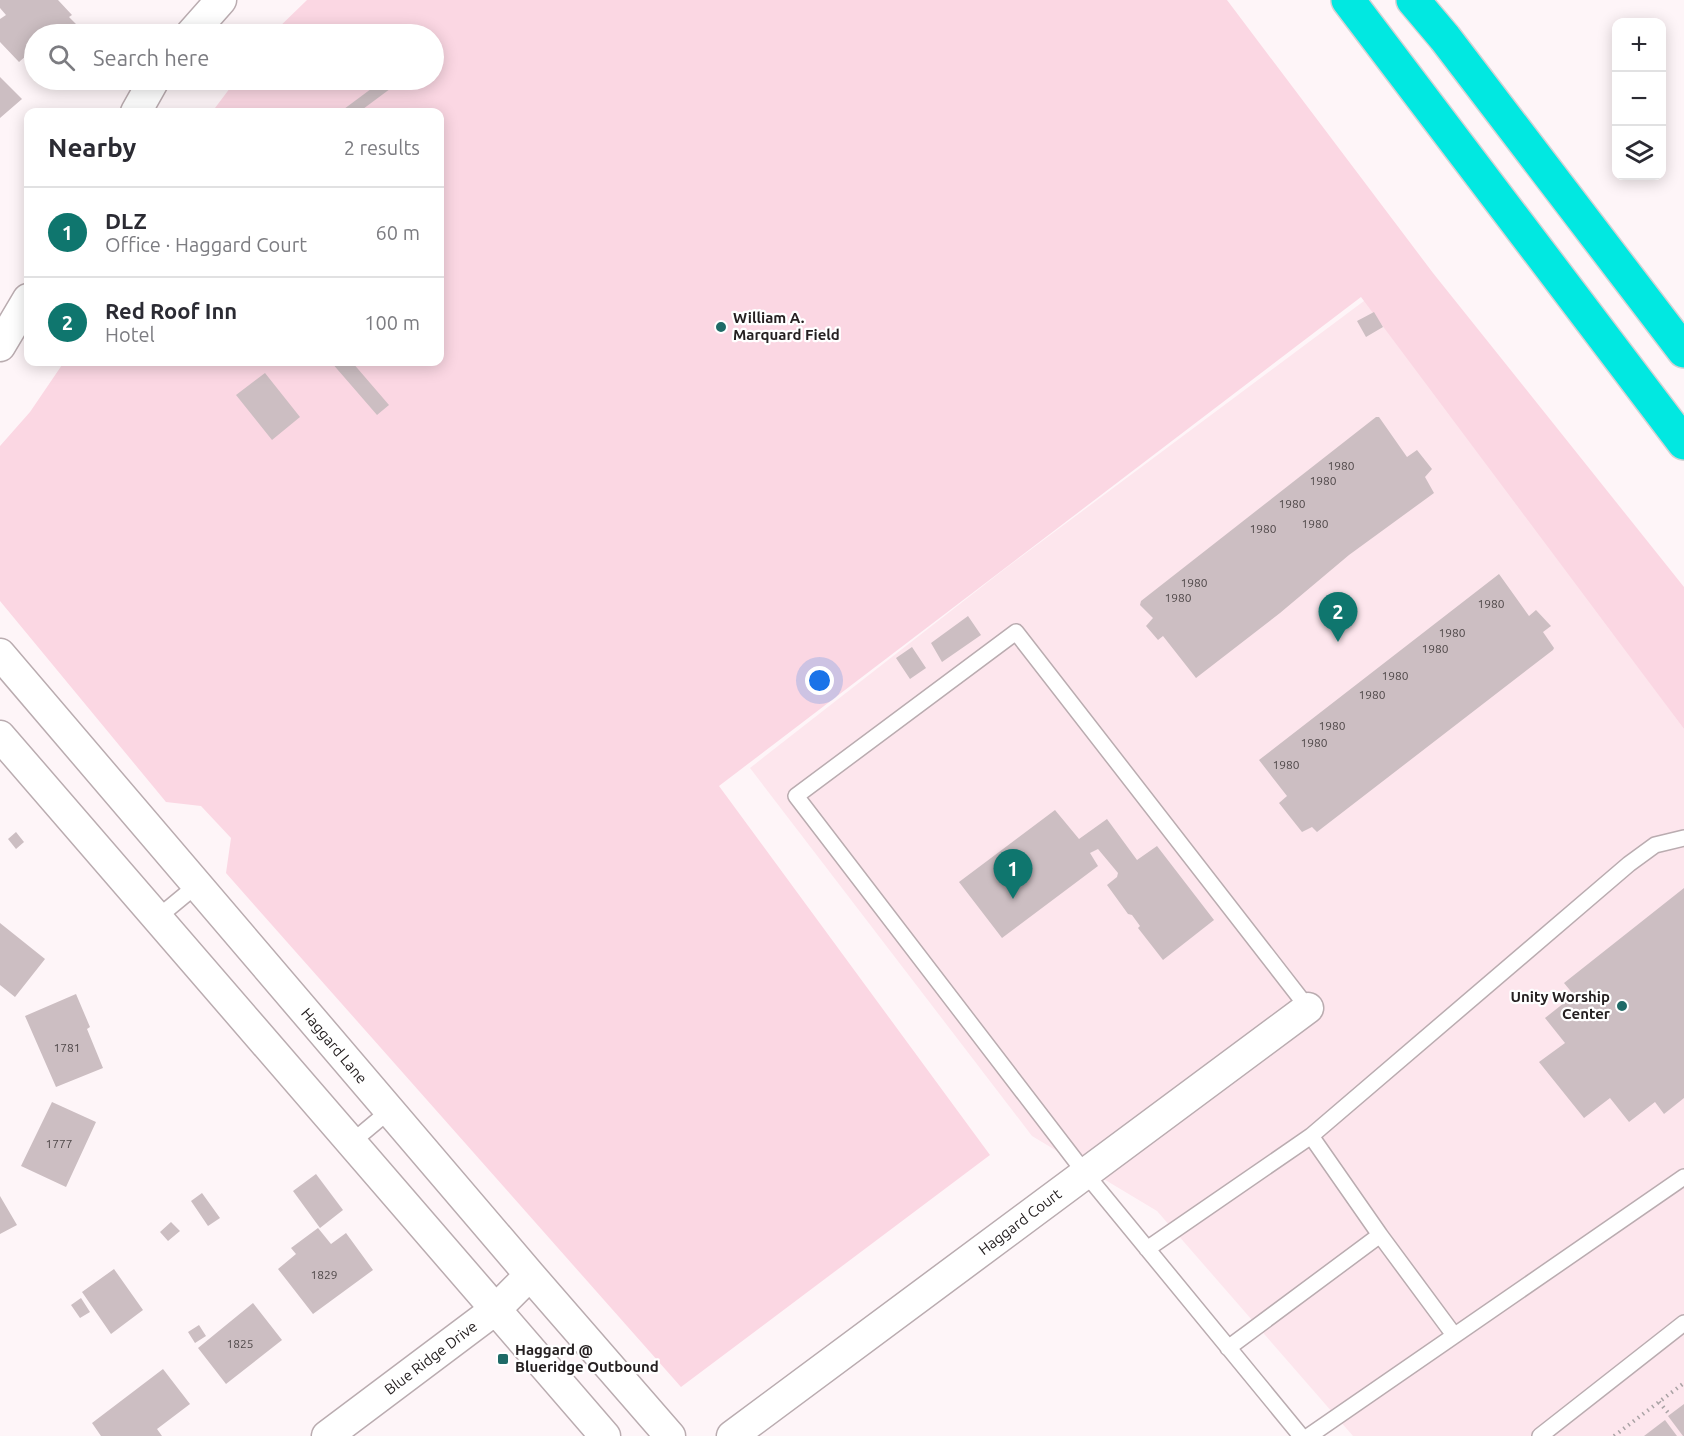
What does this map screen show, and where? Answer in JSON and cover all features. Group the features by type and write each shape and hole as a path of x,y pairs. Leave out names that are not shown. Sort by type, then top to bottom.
{"highway":[{"path":"1348,0 1684,443"},
{"path":"1413,0 1452,47 1684,351"}],"street":[{"path":"200,24 221,0"},
{"path":"138,108 148,90"},
{"path":"0,346 24,306"},
{"name":"Haggard Lane","path":"0,654 389,1111 670,1436"},
{"path":"0,736 605,1436"},
{"name":"Haggard Court","path":"732,1436 1308,1008"},
{"name":"Blue Ridge Drive","path":"327,1436 496,1308 530,1275"}],"lane":[{"path":"1301,1436 1085,1173 796,796 1016,632 1308,1008"},
{"path":"1147,1249 1311,1136 1629,864 1655,845 1684,837"},
{"path":"158,918 197,885"},
{"path":"352,1142 389,1111"},
{"path":"1311,1136 1454,1335"},
{"path":"1309,1436 1684,1177"},
{"path":"1228,1347 1380,1235"},
{"path":"1540,1436 1684,1323"}],"path":[{"path":"1614,1436 1684,1383"},
{"path":"1659,1402 1670,1415"}],"shaded area":[{"path":"307,0 1227,0 1433,273 1684,587 1684,729 1361,297 719,786 990,1155 681,1387 226,873 231,838 201,806 166,802 0,601 0,446 30,412 61,366 444,366 444,108 215,108 228,90 444,90 444,24 282,24"},
{"path":"1368,298 1684,729 1684,1436 1353,1436 1157,1211 1032,1136 750,768 1002,571"}],"building":[{"path":"0,0 58,0 72,15 69,17 76,24 24,24 24,58 19,62 0,42 0,19 6,15 0,8"},
{"path":"0,77 22,99 0,118"},
{"path":"370,90 389,90 364,108 345,108"},
{"path":"1374,312 1383,327 1366,337 1357,321"},
{"path":"334,366 355,366 389,405 377,415"},
{"path":"265,373 300,417 272,440 236,395"},
{"path":"1376,417 1379,417 1407,457 1417,450 1432,469 1425,477 1434,493 1349,555 1280,613 1196,678 1163,636 1158,640 1146,626 1153,618 1140,605 1141,601"},
{"path":"1499,574 1529,616 1536,610 1551,626 1543,632 1554,648 1553,650 1317,832 1312,827 1302,832 1279,803 1287,796 1259,760"},
{"path":"968,616 981,635 942,662 931,643"},
{"path":"912,647 926,668 910,679 896,658"},
{"path":"1055,810 1079,839 1107,819 1137,860 1157,846 1214,920 1163,960 1138,928 1140,926 1132,915 1128,914 1107,885 1117,877 1118,873 1098,849 1090,853 1098,866 1002,938 959,882"},
{"path":"16,832 24,842 16,849 8,839"},
{"name":"Unity Worship Center","path":"1684,888 1684,1098 1664,1114 1655,1102 1629,1122 1610,1098 1584,1118 1539,1062 1565,1043 1545,1018 1574,995 1564,983"},
{"path":"0,923 45,959 15,997 0,985"},
{"path":"76,994 90,1027 87,1029 103,1068 56,1087 25,1016"},
{"path":"52,1102 96,1122 66,1187 21,1166"},
{"path":"316,1174 343,1210 320,1228 293,1191"},
{"path":"202,1193 220,1218 208,1226 191,1201"},
{"path":"0,1196 17,1225 0,1234"},
{"path":"171,1222 180,1231 168,1241 160,1232"},
{"path":"318,1228 331,1244 346,1233 373,1270 313,1314 278,1269 296,1254 291,1248"},
{"path":"114,1269 143,1310 111,1334 82,1292"},
{"path":"81,1298 90,1312 80,1318 71,1305"},
{"path":"253,1303 282,1340 226,1384 198,1348"},
{"path":"199,1325 206,1336 195,1343 188,1332"},
{"path":"163,1369 190,1404 157,1429 162,1436 101,1436 92,1423"},
{"path":"1684,1404 1684,1436 1683,1436 1668,1416"},
{"path":"1665,1420 1677,1436 1644,1436"}],"place":[{"name":"William A. Marquard Field","path":"721,327"},
{"name":"Red Roof Inn","path":"1338,642"},
{"name":"DLZ","path":"1013,899"},
{"name":"Unity Worship Center","path":"1622,1006"},
{"name":"Haggard @ Blueridge Outbound","path":"503,1359"}]}
